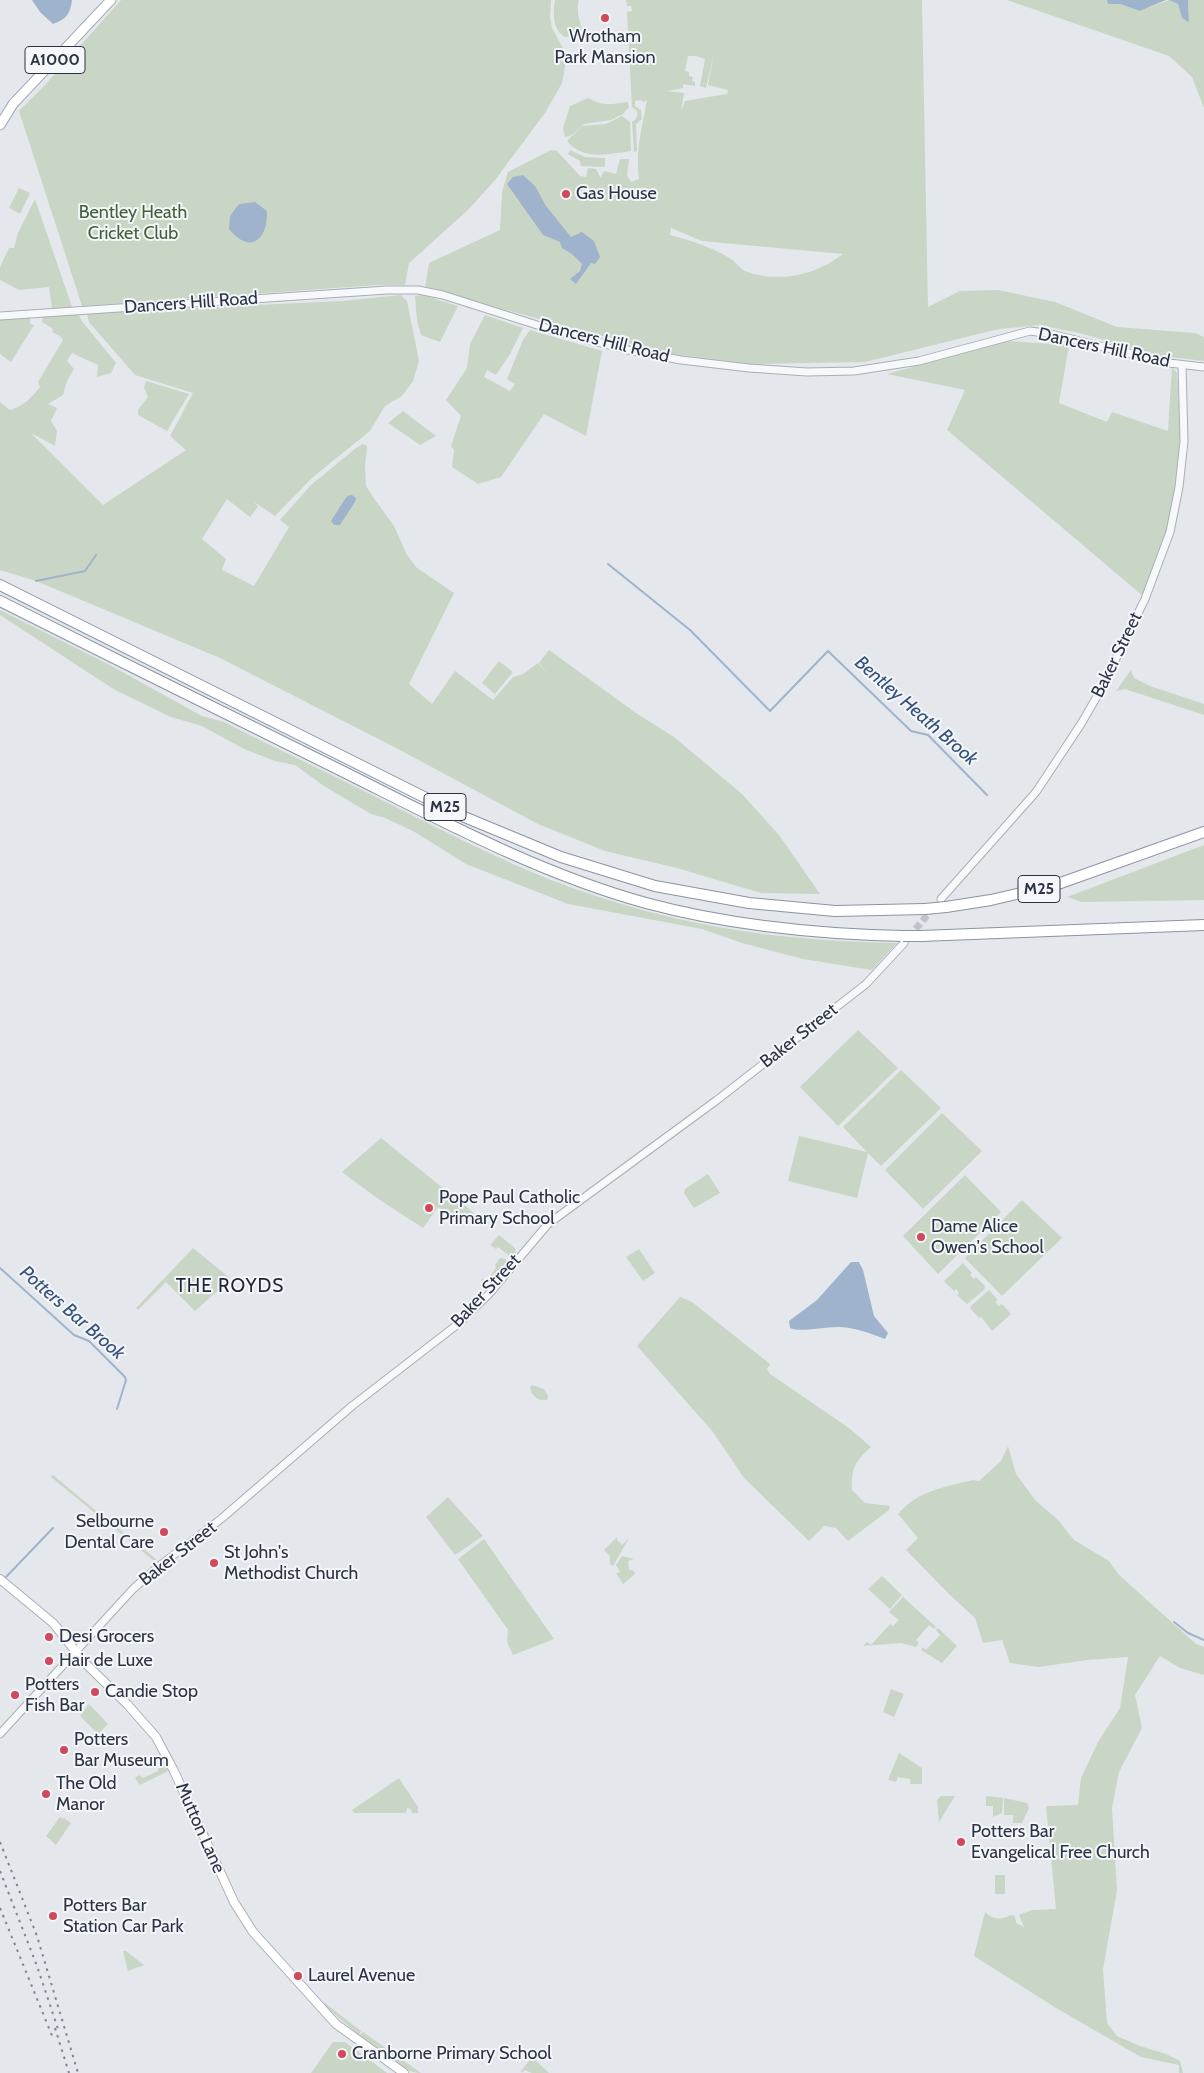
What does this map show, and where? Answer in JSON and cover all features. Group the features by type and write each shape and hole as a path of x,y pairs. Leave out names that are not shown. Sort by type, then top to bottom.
{"highway":[{"name":"M25","path":"0,585 462,816 582,865 655,886 756,904 835,911 925,909 943,903 991,900 1045,887 1204,832"},
{"name":"M25","path":"0,602 464,832 549,870 648,904 749,925 903,940 921,936 1204,924"}],"main road":[{"name":"A1000","path":"1,124 13,104 111,0"},
{"name":"Mutton Lane","path":"0,1579 53,1623 156,1737 176,1775 234,1902 253,1932 336,2024 404,2073"}],"street":[{"name":"Dancers Hill Road","path":"0,316 410,290 443,295 559,332 628,350 681,360 766,370 822,373 884,367 919,361 1030,332 1051,334 1182,365 1204,367"},
{"name":"Baker Street","path":"943,903 1036,792 1099,693 1145,599 1170,532 1179,487 1184,441 1182,365"},
{"name":"Baker Street","path":"0,1734 133,1589 158,1567 221,1519 352,1406 458,1324 489,1294 548,1224 701,1112 866,984 903,940"}],"green space":[{"name":"Bentley Heath Cricket Club","path":"121,0 551,0 550,17 552,28 564,50 565,67 562,83 545,113 495,180 469,209 409,263 405,285 378,285 82,306 19,111 45,85"},
{"path":"555,0 579,0 578,11 582,29 575,36 565,37 558,30 554,15"},
{"path":"626,0 922,0 928,307 960,291 998,290 1055,302 1117,327 1195,333 1204,337 1204,361 1161,356 1083,334 1040,325 999,329 865,362 752,364 665,353 425,288 429,263 500,230 502,192 508,172 551,150 557,151 580,176 586,177 588,168 596,169 600,177 604,171 616,174 620,159 629,159 627,175 631,182 639,179 638,149 647,100 644,102 640,100 635,101 635,106 641,110 642,119 636,124 637,151 634,152 632,122 638,114 632,107 627,12 632,11 631,6 627,6","holes":["714,54 708,85 728,90 727,94 685,101 681,111 684,93 667,91 683,88 683,84 695,86 695,82 692,81 693,77 689,76 689,72 685,71 688,56 705,59 700,86 706,88","671,228 702,241 843,254 809,272 783,277 770,277 743,270 733,260 717,251 670,235"]},
{"path":"1007,0 1107,0 1108,4 1120,4 1140,11 1169,0 1178,4 1182,18 1189,21 1188,0 1204,0 1204,108 1192,77 1169,56"},
{"path":"588,98 603,104 628,102 629,107 623,114 611,120 584,124 572,135 565,137 563,128 570,106"},
{"path":"622,116 630,122 631,151 597,155 588,154 573,147 567,141 582,126 606,124"},
{"path":"570,150 585,157 605,158 605,167 581,166 580,161 568,154"},
{"path":"19,188 30,193 20,214 9,208"},
{"path":"35,199 72,307 52,308 49,287 19,290 0,280 0,267 9,248 14,248 18,233"},
{"path":"401,295 407,301 419,361 413,381 402,396 385,406 370,431 313,477 275,516 254,502 258,507 250,517 227,499 202,539 226,559 222,570 254,586 289,527 280,520 311,485 356,448 363,444 367,446 366,486 394,526 407,555 417,568 454,593 409,684 432,704 455,671 493,700 513,677 523,674 538,663 549,675 539,663 549,650 636,713 674,737 742,794 779,835 820,894 761,893 677,868 605,851 538,824 398,749 220,658 36,581 0,570 0,402 10,410 27,401 40,387 38,382 63,340 52,332 53,329 42,322 43,316 78,313 81,320 116,363 111,373 97,377 98,365 72,353 67,361 74,369 67,381 63,395 48,404 57,408 51,421 57,431 55,446 31,433 103,505 186,450 170,436 193,393 135,375 89,322 87,313 342,301"},
{"path":"423,295 458,306 440,342 421,335 417,321 415,296"},
{"path":"485,315 523,328 510,354 496,375 487,370 484,377 510,391 515,384 507,379 523,340 530,330 602,351 586,436 544,414 501,477 478,484 452,467 454,450 451,446 461,416 446,400 467,368 470,344"},
{"path":"36,316 30,318 30,324 34,325 11,362 0,354 0,320"},
{"path":"1007,341 1069,345 1059,403 1107,422 1112,412 1168,431 1172,367 1177,373 1180,433 1177,482 1164,540 1143,596 947,430 965,390 887,374"},
{"path":"146,381 189,394 167,431 138,415 138,410 148,397 144,388"},
{"path":"403,411 436,436 420,445 388,423"},
{"path":"0,610 108,664 202,716 224,722 490,853 567,886 631,907 705,925 780,936 897,943 872,970 803,959 742,943 702,929 568,904 466,864 413,831 385,818 371,814 324,786 295,765 275,761 244,749 202,726 171,717 115,690 0,615"},
{"path":"499,661 513,672 495,694 482,683"},
{"path":"1131,670 1134,678 1150,686 1204,704 1204,715 1125,689 1116,691"},
{"path":"1204,845 1204,900 1082,902 1067,897"},
{"path":"858,1030 898,1068 838,1126 800,1087"},
{"path":"901,1070 941,1108 881,1166 868,1153 857,1198 788,1181 799,1136 867,1152 843,1127"},
{"path":"942,1113 982,1151 923,1209 885,1170"},
{"path":"381,1138 474,1213 469,1220 458,1222 438,1207 423,1228 342,1172"},
{"path":"708,1174 720,1193 694,1208 684,1193 685,1189"},
{"path":"965,1175 1001,1212 938,1274 903,1236"},
{"path":"1022,1200 1062,1238 1002,1296 965,1258"},
{"path":"499,1235 515,1248 516,1253 512,1258 498,1247 496,1249 490,1245"},
{"path":"193,1248 231,1279 195,1311 166,1282 138,1310 136,1308"},
{"path":"639,1249 655,1273 643,1281 626,1257"},
{"path":"500,1258 506,1259 508,1264 486,1287 481,1280 483,1278 485,1282 496,1268 495,1265"},
{"path":"963,1263 972,1273 970,1275 974,1279 976,1277 985,1286 984,1290 967,1304 957,1295 959,1293 956,1289 954,1291 944,1281"},
{"path":"989,1290 998,1300 995,1302 999,1306 1002,1304 1011,1314 992,1331 981,1317 979,1318 970,1308"},
{"path":"680,1297 692,1302 770,1364 767,1369 770,1374 849,1428 871,1447 855,1466 852,1476 852,1490 865,1503 890,1506 889,1510 848,1541 836,1528 824,1526 809,1541 744,1478 713,1432 637,1346"},
{"path":"532,1385 544,1389 548,1396 547,1400 541,1400 533,1395 530,1387"},
{"path":"1008,1446 1016,1474 1035,1500 1058,1520 1074,1540 1109,1561 1118,1574 1196,1644 1204,1647 1204,1675 1180,1668 1160,1656 1135,1695 1142,1728 1119,1772 1112,1808 1117,1890 1103,1969 1107,2023 1117,2036 1180,2061 1183,2073 1179,2073 1179,2065 1141,2057 1056,2008 974,1956 985,1912 991,1917 997,1918 1015,1916 1016,1923 1024,1927 1019,1915 1032,1910 1056,1909 1046,1806 1078,1805 1081,1778 1098,1742 1120,1708 1128,1657 1087,1660 1039,1667 1010,1663 1002,1640 983,1643 975,1618 906,1550 918,1538 898,1514 914,1500 932,1491 973,1480 979,1481 1001,1461"},
{"path":"53,1475 107,1520 106,1522 51,1477"},
{"path":"448,1497 483,1536 455,1555 426,1517"},
{"path":"108,1520 156,1559 154,1561 108,1523"},
{"path":"617,1537 617,1540 622,1545 629,1538 613,1566 610,1564 610,1556 604,1550"},
{"path":"484,1539 554,1639 513,1655 507,1642 508,1630 458,1559"},
{"path":"622,1556 634,1559 628,1561 629,1570 633,1570 635,1574 623,1584 616,1573 620,1572 616,1565"},
{"path":"882,1576 902,1595 890,1609 868,1589"},
{"path":"903,1597 936,1627 934,1629 929,1625 916,1640 919,1643 916,1647 901,1643 863,1646 867,1642 871,1645 890,1624 893,1626 899,1620 889,1612"},
{"path":"938,1628 957,1646 942,1663 921,1650 923,1647 926,1650 940,1635 936,1630"},
{"path":"891,1689 904,1694 894,1717 883,1712"},
{"path":"89,1704 108,1724 98,1734 80,1716"},
{"path":"899,1753 922,1768 922,1784 910,1784 910,1779 898,1777 896,1782 888,1780"},
{"path":"154,1757 161,1758 168,1771 140,1785 135,1778 139,1775 143,1778 158,1771 159,1764"},
{"path":"399,1778 418,1807 418,1813 412,1813 411,1809 407,1808 406,1813 354,1813 352,1810"},
{"path":"941,1796 955,1796 939,1822 937,1800"},
{"path":"986,1796 1003,1798 1002,1813 993,1817 993,1806 986,1806"},
{"path":"1004,1798 1027,1803 1029,1808 1022,1823 1013,1823 1013,1815 1004,1815"},
{"path":"60,1817 71,1823 56,1845 46,1836"},
{"path":"995,1875 1005,1875 1005,1894 995,1894"},
{"path":"123,1951 126,1951 144,1965 128,1971"},
{"path":"325,2003 361,2031 359,2035 324,2005"},
{"path":"363,2032 421,2073 405,2069 388,2059 359,2036"},
{"name":"Cranborne Primary School","path":"333,2042 345,2042 387,2073 311,2073"},
{"path":"532,2057 549,2073 532,2073 525,2070 522,2073 521,2071"}],"water":[{"path":"32,0 72,0 67,16 53,24 40,12"},
{"path":"1107,0 1166,0 1140,11 1120,4 1108,4"},
{"path":"1169,0 1188,0 1189,22 1182,18 1178,4"},
{"path":"523,175 535,186 546,206 571,237 582,232 594,241 600,257 595,264 591,263 576,284 570,279 580,271 582,264 572,254 562,248 560,242 543,235 507,184 513,177"},
{"path":"255,202 267,211 267,221 261,236 256,241 244,241 229,229 230,216 239,204"},
{"path":"352,495 356,498 355,502 340,525 334,525 331,521 347,496"},
{"path":"851,1262 859,1262 863,1270 874,1316 888,1333 885,1339 863,1331 846,1328 834,1327 800,1330 790,1328 789,1321 817,1300"}],"waterway":[{"path":"36,581 85,571 96,555"},
{"name":"Bentley Heath Brook","path":"608,564 690,630 770,711 828,651 911,731 928,735 987,795"},
{"name":"Potters Bar Brook","path":"0,1268 74,1335 89,1341 125,1377 126,1380 117,1409"},
{"name":"Potters Bar Brook","path":"6,1577 53,1528"},
{"path":"1174,1622 1188,1633 1204,1640"}],"tunnel":[{"path":"909,937 934,907"}],"railway":[{"path":"0,1842 37,1936 78,2073"},
{"path":"0,1871 37,1966 59,2032"},
{"path":"0,1908 53,2038"},
{"path":"55,2028 69,2073"}],"place":[{"name":"Wrotham Park Mansion","path":"605,18"},
{"name":"Gas House","path":"566,194"},
{"name":"Pope Paul Catholic Primary School","path":"429,1208"},
{"name":"Dame Alice Owen's School","path":"921,1237"},
{"name":"Selbourne Dental Care","path":"164,1532"},
{"name":"St John's Methodist Church","path":"214,1563"},
{"name":"Desi Grocers","path":"49,1637"},
{"name":"Hair de Luxe","path":"49,1661"},
{"name":"Candie Stop","path":"95,1692"},
{"name":"Potters Fish Bar","path":"15,1695"},
{"name":"Potters Bar Museum","path":"64,1750"},
{"name":"The Old Manor","path":"46,1794"},
{"name":"Potters Bar Evangelical Free Church","path":"961,1842"},
{"name":"Potters Bar Station Car Park","path":"53,1916"},
{"name":"Laurel Avenue","path":"298,1976"},
{"name":"Cranborne Primary School","path":"342,2054"}],"district":[{"name":"THE ROYDS","path":"230,1286"}]}
